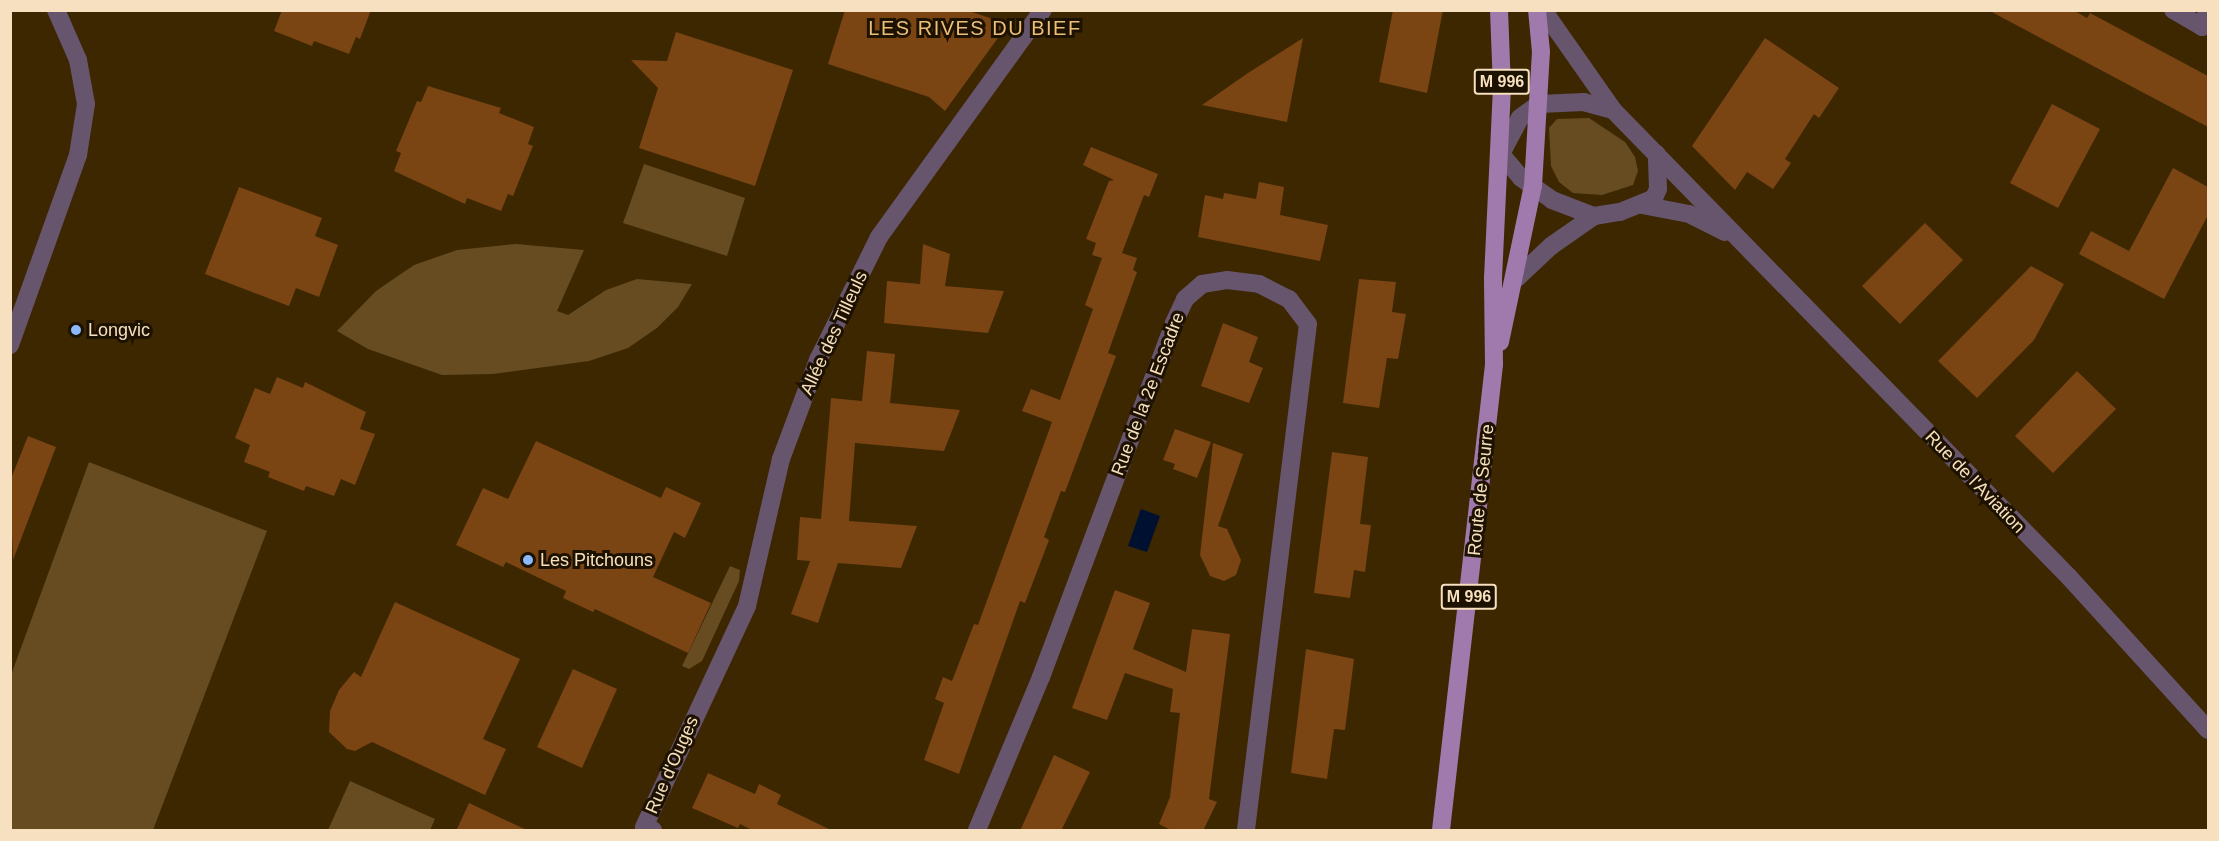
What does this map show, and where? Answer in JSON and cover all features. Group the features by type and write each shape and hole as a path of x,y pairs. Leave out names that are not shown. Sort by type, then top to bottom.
{"main road":[{"name":"M 996","path":"1499,10 1501,154"},
{"name":"Route de Seurre","path":"1494,364 1516,279 1533,186 1539,104 1537,10"},
{"name":"Route de Seurre","path":"1441,831 1494,364 1493,278 1501,154"}],"street":[{"path":"10,345 78,155 86,104 78,60 56,10"},
{"name":"Allée des Tilleuls","path":"704,694 747,606 781,459 818,360 879,237 1043,10"},
{"path":"1516,279 1551,246 1594,216 1642,205 1654,198 1658,189 1657,154 1613,110 1543,10"},
{"path":"2173,10 2202,27 2208,10"},
{"path":"1594,216 1552,200 1533,186 1501,154 1520,118 1539,104 1584,102 1613,110"},
{"name":"Rue de l'Aviation","path":"1657,154 2069,577 2208,730"},
{"path":"1642,205 1689,214 1737,238"},
{"name":"Rue de la 2e Escadre","path":"977,831 1041,677 1173,325 1185,299 1202,284 1227,280 1259,284 1289,298 1308,324 1246,831"},
{"name":"Rue d'Ouges","path":"653,831 644,827 704,694"}],"shaded area":[{"path":"1589,118 1625,142 1635,157 1638,171 1633,185 1602,195 1573,193 1559,182 1551,166 1549,128 1557,119"},
{"path":"644,164 745,198 727,256 623,223"},
{"path":"516,244 584,250 557,311 568,315 606,290 637,279 692,284 678,307 657,328 628,348 589,361 493,374 442,375 368,349 337,331 376,291 414,265 457,250"},
{"path":"89,462 267,531 153,830 11,830 11,675"},
{"path":"730,566 740,570 739,581 702,661 689,669 682,666"},
{"path":"350,781 435,819 430,830 328,830"}],"water":[{"path":"1141,509 1160,516 1147,552 1128,546"}],"building":[{"path":"282,10 371,10 360,39 356,37 349,54 314,41 312,46 274,31"},
{"path":"845,10 966,10 1008,24 945,111 929,97 828,64"},
{"path":"1393,10 1443,10 1427,93 1379,82"},
{"path":"1988,10 2073,10 2087,18 2090,13 2208,76 2208,127"},
{"path":"676,32 793,70 755,186 639,148 658,88 631,60 667,61"},
{"path":"1303,38 1287,122 1202,105 1248,73"},
{"path":"1765,38 1839,88 1819,118 1814,114 1785,159 1791,163 1773,189 1747,172 1735,190 1692,146"},
{"path":"428,86 501,108 499,113 534,127 528,144 533,146 513,196 508,194 501,211 467,198 465,204 394,171 401,153 396,151 417,101 421,102"},
{"path":"2052,104 2100,129 2058,208 2010,183"},
{"path":"1091,147 1158,174 1149,197 1144,195 1122,253 1137,258 1133,270 1137,272 1108,353 1116,356 1065,492 1061,491 1044,537 1049,540 1025,603 1020,601 959,774 924,760 944,703 935,699 943,677 952,681 974,624 978,625 1052,422 1022,411 1031,389 1060,400 1093,309 1085,305 1102,258 1092,255 1096,243 1086,239 1109,181 1114,180 1083,165"},
{"path":"2173,168 2208,187 2208,215 2164,299 2079,254 2091,231 2129,251"},
{"path":"1259,182 1284,187 1280,215 1328,225 1320,261 1198,237 1205,195 1223,199 1224,193 1256,199"},
{"path":"239,187 322,218 315,236 338,245 319,297 296,288 289,306 205,274"},
{"path":"1925,223 1963,260 1900,324 1862,286"},
{"path":"923,244 950,254 945,286 1004,291 988,333 884,323 887,281 920,284"},
{"path":"2031,266 2064,284 2034,340 1977,398 1938,361"},
{"path":"1359,279 1396,282 1392,312 1406,314 1398,359 1387,358 1379,408 1343,403"},
{"path":"1223,323 1258,337 1249,362 1263,368 1249,403 1201,386"},
{"path":"867,351 895,354 890,403 960,410 944,451 855,443 849,521 917,526 901,568 838,563 818,623 791,614 810,561 797,560 800,517 821,519 831,398 862,401"},
{"path":"2077,371 2116,409 2053,473 2015,436"},
{"path":"277,377 303,388 305,382 366,412 360,429 375,434 355,485 341,479 334,496 306,486 304,491 268,477 270,472 244,462 250,445 235,438 255,388 270,394"},
{"path":"1175,429 1211,442 1197,478 1173,469 1175,464 1163,460"},
{"path":"28,436 56,447 13,560 10,481"},
{"path":"536,441 661,498 666,487 701,503 685,538 674,532 653,577 711,603 688,653 595,609 593,612 563,598 566,591 506,562 503,567 456,545 483,488 508,499"},
{"path":"1213,443 1243,454 1218,526 1227,529 1241,560 1236,575 1224,581 1210,576 1200,555"},
{"path":"1332,452 1368,457 1360,524 1371,525 1365,572 1354,570 1350,598 1314,593"},
{"path":"1115,590 1150,603 1133,649 1186,672 1192,629 1230,634 1209,799 1217,802 1203,831 1173,831 1159,824 1170,797 1180,713 1170,712 1173,689 1125,673 1107,720 1072,708"},
{"path":"395,602 520,659 483,739 506,749 485,795 372,742 355,751 347,749 329,732 330,711 339,690 354,672 361,677"},
{"path":"1306,649 1354,659 1345,730 1334,729 1327,779 1291,773"},
{"path":"573,669 617,689 582,768 537,747"},
{"path":"1054,755 1090,772 1061,831 1020,831"},
{"path":"708,773 755,794 759,784 781,795 777,804 833,831 754,831 740,824 738,828 692,808"},
{"path":"469,803 529,831 456,831"}],"place":[{"name":"Longvic","path":"76,330"},
{"name":"Les Pitchouns","path":"528,560"}],"district":[{"name":"LES RIVES DU BIEF","path":"975,28"}]}
